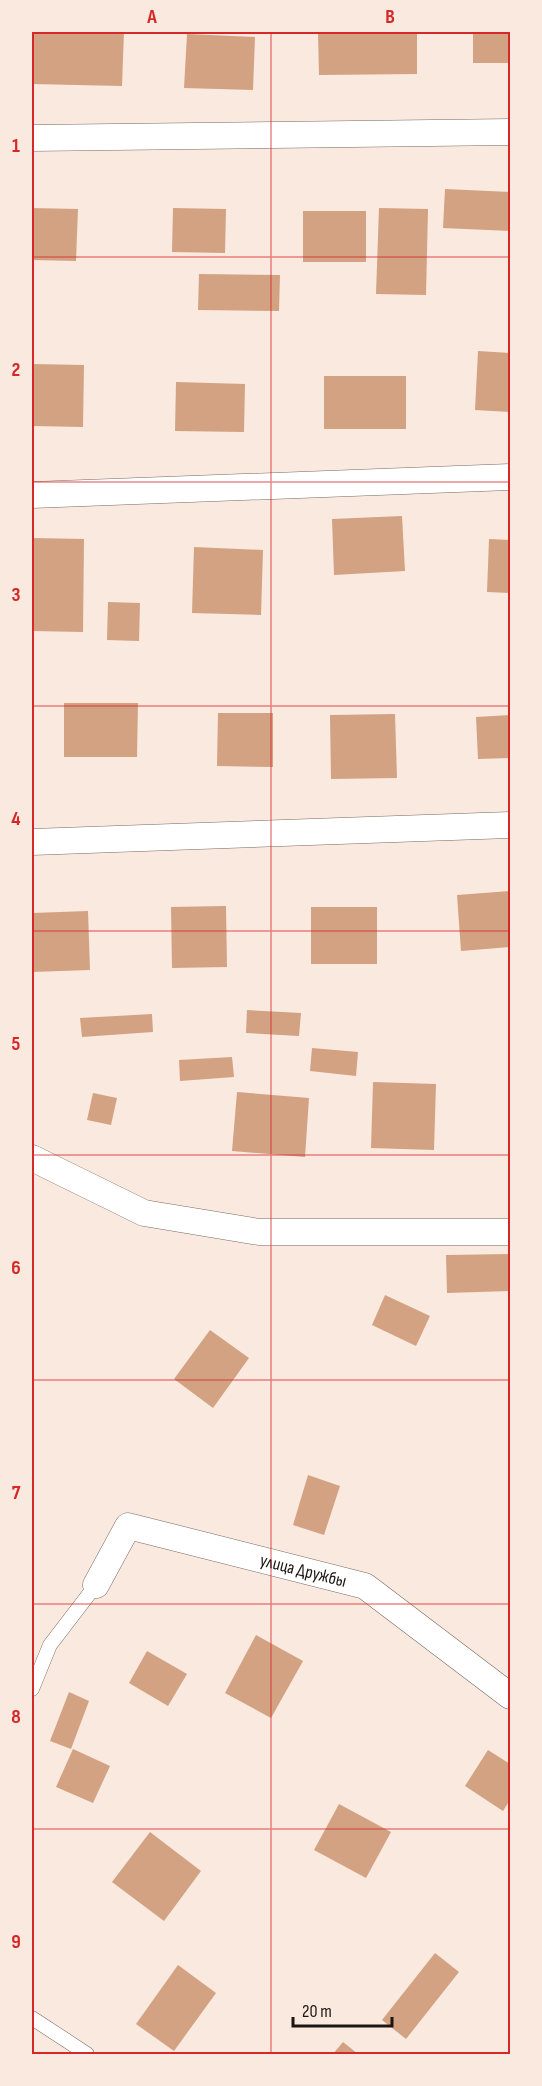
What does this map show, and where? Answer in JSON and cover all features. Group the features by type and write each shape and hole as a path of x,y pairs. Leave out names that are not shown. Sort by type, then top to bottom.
{"street":[{"path":"32,138 510,132"},
{"path":"32,495 510,477"},
{"path":"32,842 510,825"},
{"path":"32,1158 144,1213 259,1232 510,1232"},
{"name":"улица Дружбы","path":"96,1585 128,1526 364,1586 510,1696"}],"lane":[{"path":"32,1689 50,1645 96,1585"},
{"path":"32,2018 87,2055"}],"building":[{"path":"32,32 124,32 122,86 32,84"},
{"path":"318,32 417,32 417,74 319,75"},
{"path":"473,32 510,32 510,63 473,63"},
{"path":"187,34 255,37 253,90 184,88"},
{"path":"445,189 510,192 510,231 443,228"},
{"path":"32,208 78,209 76,261 32,260"},
{"path":"173,208 226,209 225,253 172,252"},
{"path":"379,208 428,209 426,295 376,294"},
{"path":"303,211 366,211 366,262 303,262"},
{"path":"199,274 280,275 279,311 198,310"},
{"path":"478,351 510,353 510,412 475,410"},
{"path":"32,364 84,365 83,427 32,426"},
{"path":"324,376 406,376 406,429 324,429"},
{"path":"176,382 245,384 244,432 175,431"},
{"path":"402,516 405,571 334,575 332,519"},
{"path":"32,538 84,539 83,632 32,631"},
{"path":"489,539 510,540 510,593 487,592"},
{"path":"194,547 263,550 261,615 192,613"},
{"path":"108,602 140,603 139,641 107,640"},
{"path":"64,703 138,703 137,757 64,757"},
{"path":"218,713 273,713 273,767 217,766"},
{"path":"395,714 397,778 331,779 330,715"},
{"path":"510,715 510,758 478,759 476,717"},
{"path":"510,891 510,947 461,951 457,895"},
{"path":"226,906 227,967 172,968 171,907"},
{"path":"311,907 377,907 377,964 311,964"},
{"path":"88,911 90,970 32,972 32,913"},
{"path":"247,1010 301,1013 299,1036 246,1033"},
{"path":"152,1014 153,1032 82,1037 80,1018"},
{"path":"312,1048 358,1052 356,1076 310,1071"},
{"path":"232,1057 234,1077 180,1081 179,1060"},
{"path":"373,1082 436,1084 434,1150 371,1148"},
{"path":"237,1092 309,1098 305,1157 232,1151"},
{"path":"93,1093 117,1098 111,1125 87,1120"},
{"path":"510,1254 510,1291 447,1293 446,1255"},
{"path":"385,1295 430,1316 416,1346 372,1325"},
{"path":"210,1330 249,1358 213,1408 174,1379"},
{"path":"308,1475 340,1486 324,1535 293,1525"},
{"path":"256,1635 303,1661 271,1718 225,1693"},
{"path":"147,1651 187,1674 168,1706 129,1683"},
{"path":"69,1692 89,1701 71,1749 50,1741"},
{"path":"73,1749 110,1766 93,1803 56,1787"},
{"path":"488,1750 510,1764 510,1800 503,1811 465,1786"},
{"path":"339,1804 391,1832 366,1878 314,1850"},
{"path":"150,1832 201,1871 164,1921 112,1882"},
{"path":"435,1953 459,1972 406,2039 382,2020"},
{"path":"178,1965 216,1993 174,2051 136,2024"},
{"path":"343,2042 358,2054 333,2054"}]}
